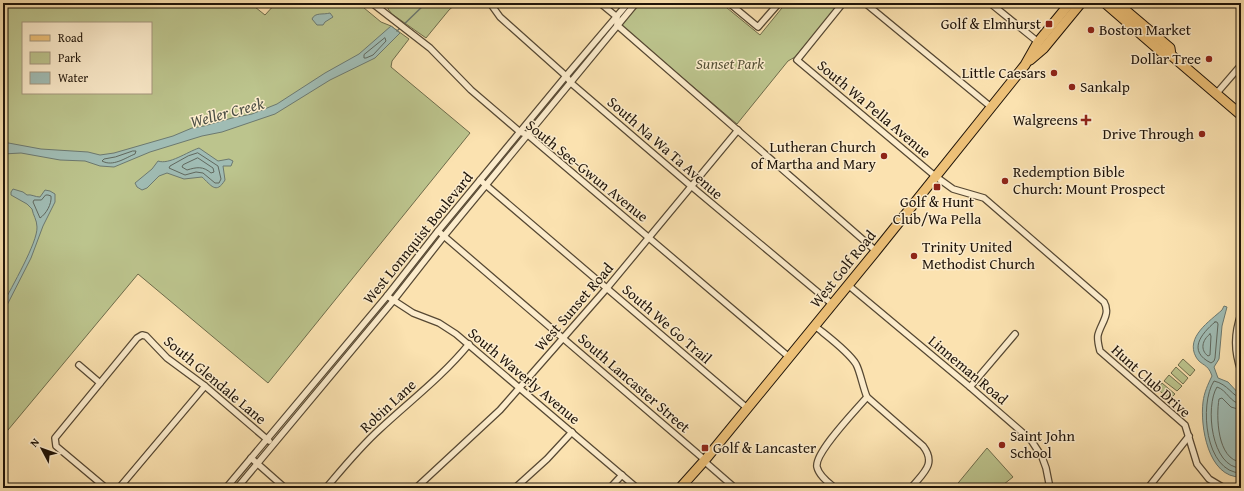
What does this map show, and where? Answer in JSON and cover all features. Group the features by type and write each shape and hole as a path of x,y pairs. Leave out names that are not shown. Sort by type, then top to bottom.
{"main road":[{"name":"West Golf Road","path":"680,488 705,461 876,251 1025,64 1038,42 1070,3"},
{"name":"West Golf Road","path":"1025,64 1044,48 1081,3"},
{"path":"1105,3 1165,54 1171,55 1241,115"},
{"path":"1117,3 1170,48 1171,55"}],"street":[{"name":"South See-Gwun Avenue","path":"372,3 379,5 395,22 430,48 471,90 520,132 528,135 789,357"},
{"name":"South Na Wa Ta Avenue","path":"490,3 500,17 566,76 571,83 832,304"},
{"path":"600,3 617,17 617,26 876,251"},
{"name":"West Lonnquist Boulevard","path":"226,488 387,296 438,231 628,3"},
{"name":"West Lonnquist Boulevard","path":"237,488 394,300 444,236 636,3"},
{"path":"728,3 758,27 779,3"},
{"name":"South Wa Pella Avenue","path":"843,3 797,60 935,176"},
{"path":"865,3 991,107"},
{"path":"990,3 1038,42"},
{"path":"1216,94 1241,65"},
{"name":"West Sunset Road","path":"416,488 495,415 520,388 607,288 738,130"},
{"name":"Hunt Club Drive","path":"935,176 953,189 984,198 1104,302 1107,306 1107,313 1097,337 1100,352 1185,425 1197,464 1209,479 1224,488"},
{"name":"South We Go Trail","path":"480,180 748,408"},
{"name":"South Lancaster Street","path":"438,231 564,338 735,488"},
{"name":"Linneman Road","path":"848,285 1031,440 1042,457 1049,478 1050,488"},
{"name":"South Waverly Avenue","path":"387,296 413,313 447,327 469,344 637,488"},
{"path":"1241,314 1237,325 1235,343 1238,364 1241,371"},
{"path":"815,326 851,358 857,366 862,386 867,396 928,452 930,460 928,467 911,488"},
{"path":"970,387 1015,334"},
{"name":"South Glendale Lane","path":"100,383 137,338 142,335 146,336 176,365 205,386 273,444"},
{"name":"Robin Lane","path":"326,488 358,450 379,429 455,361 469,344"},
{"path":"79,365 100,383 56,436 56,446 106,488"},
{"path":"119,488 205,386"},
{"path":"835,488 822,476 817,467 818,457 824,447 867,396"},
{"path":"515,488 547,459 572,432"},
{"path":"1148,488 1189,436"},
{"path":"251,458 286,488"},
{"path":"610,488 622,475"}],"green space":[{"path":"3,3 250,3 265,15 276,3 358,3 381,22 391,26 409,39 392,61 391,67 470,133 268,383 138,274 3,436"},
{"path":"388,3 457,3 449,10 426,38 392,14 388,9"},
{"name":"Sunset Park","path":"639,3 721,3 760,35 786,3 840,3 795,57 788,61 737,124 623,27 622,25"},
{"path":"1183,359 1195,370 1190,376 1178,365"},
{"path":"1176,367 1188,378 1183,384 1171,373"},
{"path":"1169,375 1182,386 1177,391 1164,381"},
{"path":"1162,383 1175,394 1170,399 1157,389"},
{"path":"987,448 1013,477 999,488 954,488"}],"water":[{"path":"330,13 333,17 323,25 317,25 312,19 315,15"},
{"path":"391,26 400,33 375,58 330,80 275,114 222,132 202,136 150,152 114,167 100,166 85,161 60,160 21,153 3,154 3,142 41,149 88,152 100,155 114,153 173,136 192,128 252,114 277,104 325,73 359,54"},
{"path":"199,148 218,161 229,159 233,161 231,166 223,166 225,180 219,187 214,187 202,177 184,179 167,173 159,176 147,188 142,190 137,187 135,183 152,169 158,161 162,162 173,160"},
{"path":"13,189 27,195 40,197 45,190 50,191 55,194 55,202 43,226 31,258 3,313 3,304 29,254 37,227 32,209 27,204 11,195"},
{"path":"1224,306 1227,307 1222,326 1219,359 1214,367 1218,378 1228,382 1241,396 1241,477 1230,475 1221,469 1208,449 1202,412 1204,395 1212,376 1209,369 1198,360 1193,350 1196,336 1200,330 1222,310"}],"waterway":[{"name":"Weller Creek","path":"397,31 426,3"}],"place":[{"name":"Golf & Elmhurst","path":"1049,24"},
{"name":"Boston Market","path":"1091,30"},
{"name":"Dollar Tree","path":"1209,59"},
{"name":"Little Caesars","path":"1054,73"},
{"name":"Sankalp","path":"1072,87"},
{"name":"Walgreens","path":"1086,120"},
{"name":"Drive Through","path":"1202,134"},
{"name":"Lutheran Church of Martha and Mary","path":"884,156"},
{"name":"Redemption Bible Church: Mount Prospect","path":"1005,181"},
{"name":"Golf & Hunt Club/Wa Pella","path":"937,187"},
{"name":"Trinity United Methodist Church","path":"914,256"},
{"name":"Saint John School","path":"1002,445"},
{"name":"Golf & Lancaster","path":"705,448"}]}
